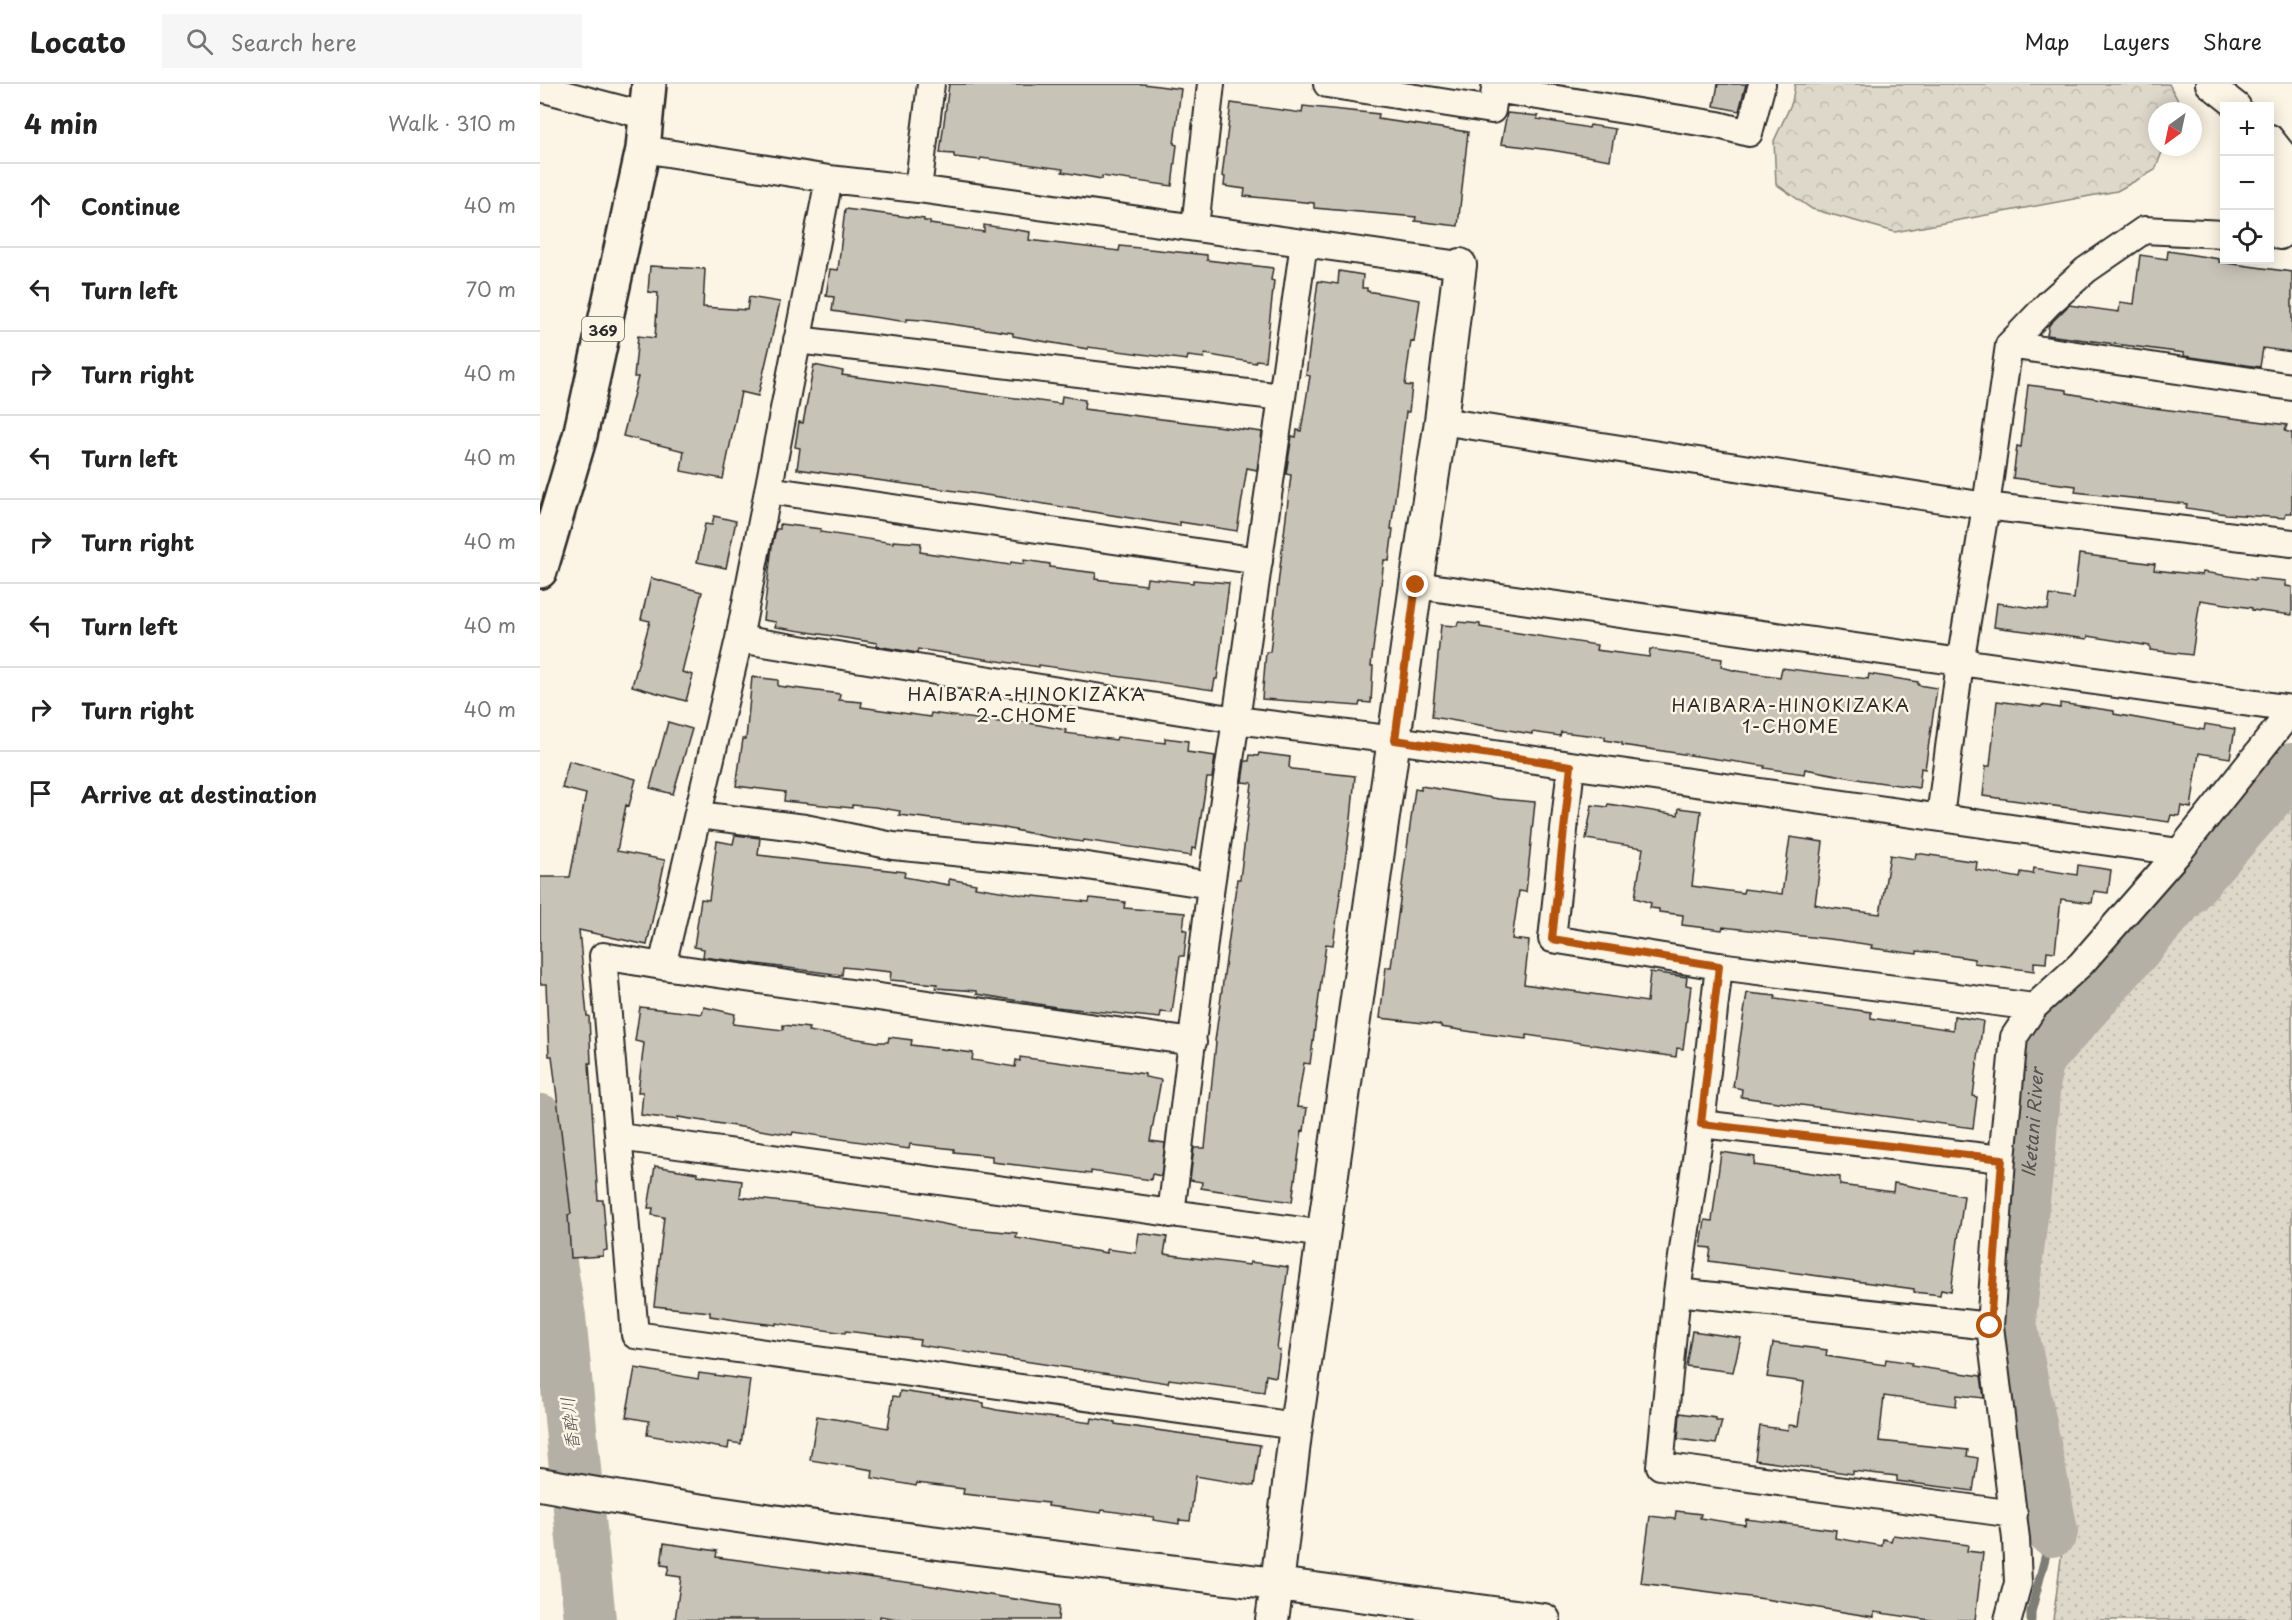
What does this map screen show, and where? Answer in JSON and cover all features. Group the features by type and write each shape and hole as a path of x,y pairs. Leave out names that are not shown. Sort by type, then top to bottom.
{"highway":[{"name":"369","path":"540,571 580,436 643,149 649,84"}],"street":[{"path":"918,189 932,84"},
{"path":"1195,227 1211,84"},
{"path":"1327,84 1492,110 1496,89 1718,125 1749,133 1762,84"},
{"path":"2209,84 2232,102"},
{"path":"540,88 647,116"},
{"path":"2274,143 2286,158 2280,235"},
{"path":"643,149 829,179 918,189 1460,265 1441,421 1296,1426 1272,1620"},
{"path":"662,966 739,639 829,179"},
{"path":"1941,817 1960,663 2009,345 2049,303 2086,270 2144,230 2220,234"},
{"path":"1171,1214 1211,885 1304,243"},
{"path":"797,340 1282,397"},
{"path":"2009,345 2292,387"},
{"path":"1441,421 1986,506 2292,543"},
{"path":"768,490 1259,561"},
{"path":"1416,585 2292,709"},
{"path":"739,639 1236,720 1395,740 2180,852"},
{"path":"2008,1620 2018,1583 2014,1514 1990,1326 2002,1159 2014,1037 2034,1007 2081,964 2180,852 2292,709"},
{"path":"1571,766 1552,939 1719,966 2034,1007"},
{"path":"698,815 805,828 893,846 1074,864 1211,885"},
{"path":"1193,1042 603,956 635,1335 1296,1426"},
{"path":"1719,966 1701,1124 1677,1292 1660,1466 2014,1514"},
{"path":"1701,1124 2002,1159"},
{"path":"619,1137 1324,1234"},
{"path":"1677,1292 1990,1326"},
{"path":"540,1484 819,1528 1276,1584 1544,1620"}],"green space":[{"path":"1795,84 2169,84 2179,102 2148,102 2148,156 2160,156 2155,170 2117,191 1895,232 1812,209 1776,184 1774,141 1792,102"},
{"path":"2292,788 2292,1620 2053,1620 2066,1520 2025,1314 2054,1064 2074,1025"}],"building":[{"path":"949,84 1143,84 1181,89 1174,144 1177,145 1172,186 1102,176 1102,179 1062,172 1063,169 981,158 980,160 954,157 954,154 940,153"},
{"path":"1718,84 1746,84 1739,111 1714,106"},
{"path":"1231,103 1302,113 1303,106 1379,114 1378,119 1468,132 1458,226 1415,221 1416,217 1314,208 1314,203 1244,196 1245,189 1224,186 1225,177 1222,176"},
{"path":"1507,113 1538,116 1537,119 1589,128 1590,125 1615,129 1610,160 1501,144"},
{"path":"845,209 924,219 924,221 930,221 930,224 984,232 984,225 1030,232 1029,240 1119,251 1120,246 1207,255 1207,260 1273,268 1271,280 1274,281 1265,361 1256,360 1255,363 1205,354 1204,358 1188,356 1187,360 1088,347 1088,349 1013,336 1013,333 922,320 907,319 907,322 832,311 834,297 826,296 830,269 838,270"},
{"path":"2168,251 2219,259 2220,264 2292,272 2292,352 2263,348 2260,367 2184,356 2184,353 2047,335 2049,325 2069,305 2119,312 2120,302 2134,304 2140,255 2167,259"},
{"path":"650,266 705,269 703,307 747,310 749,297 780,302 758,396 741,392 723,479 681,471 684,451 623,436 638,377 634,377 638,336 655,338 658,293 648,292"},
{"path":"1339,271 1363,275 1362,288 1367,288 1367,291 1420,300 1405,385 1412,386 1409,412 1406,412 1389,561 1384,560 1371,666 1373,666 1371,703 1360,702 1359,706 1262,699 1266,652 1270,652 1291,475 1286,474 1292,436 1296,437 1297,430 1301,431 1310,376 1306,375 1318,281 1338,284"},
{"path":"814,365 843,371 842,375 1061,404 1062,396 1085,400 1084,409 1262,432 1257,470 1247,468 1237,531 1180,522 1180,526 1007,498 797,469 800,448 795,447 799,422 803,423"},
{"path":"2028,385 2067,390 2067,393 2146,407 2287,425 2285,431 2292,433 2292,513 2286,513 2285,518 2226,514 2186,508 2187,504 2075,492 2076,486 2013,478 2017,446 2021,447"},
{"path":"714,516 736,521 726,568 697,562 705,524 712,525"},
{"path":"780,524 821,529 820,532 893,543 893,541 921,543 920,552 1010,565 1011,562 1024,564 1024,560 1050,564 1050,567 1096,573 1095,579 1146,585 1147,578 1193,583 1193,580 1229,583 1217,679 1215,679 1213,690 918,649 917,653 877,646 877,643 775,627 776,622 763,620 772,546 776,529 780,529"},
{"path":"2079,554 2155,564 2154,570 2202,575 2203,572 2255,580 2255,578 2286,581 2286,586 2292,587 2292,615 2200,600 2192,655 2150,650 2150,646 2088,636 2087,639 1994,627 1997,603 2048,610 2050,595 2074,599"},
{"path":"651,578 702,592 682,672 693,675 686,701 632,686 650,621 641,619"},
{"path":"1458,622 1597,645 1596,650 1649,657 1650,649 1722,659 1721,667 1780,677 1782,668 1868,679 1869,674 1918,682 1918,685 1937,688 1925,769 1921,768 1919,788 1805,769 1804,774 1622,745 1622,743 1605,740 1605,737 1561,732 1560,736 1532,732 1532,734 1432,717 1441,625 1457,626"},
{"path":"752,677 778,680 778,686 840,694 839,700 862,702 861,707 930,717 931,713 1007,723 1008,719 1066,730 1065,733 1116,740 1117,737 1165,743 1165,738 1188,741 1187,752 1215,756 1212,778 1207,778 1196,849 1192,848 1191,856 1084,840 1083,842 1000,827 899,815 900,811 875,807 852,805 852,808 784,801 785,792 736,786 743,739 746,739"},
{"path":"1997,701 2060,708 2060,703 2114,711 2114,714 2204,730 2205,724 2235,729 2230,758 2199,753 2191,808 2181,806 2179,816 2171,815 2169,822 1983,796 1986,766 1990,766"},
{"path":"668,722 692,729 673,794 650,788"},
{"path":"1259,753 1290,757 1289,767 1292,769 1355,776 1333,945 1326,944 1310,1064 1304,1063 1297,1107 1307,1108 1292,1202 1201,1188 1202,1182 1190,1180 1194,1148 1205,1148 1215,1041 1252,783 1242,782 1245,761 1249,761 1250,755 1258,756"},
{"path":"569,761 636,779 629,806 626,805 617,851 665,860 647,945 579,930 587,1016 589,1016 591,1063 589,1063 598,1200 603,1200 607,1250 603,1251 603,1256 571,1258 568,1215 571,1214 552,1056 549,1056 546,984 540,984 540,877 570,877 586,794 562,788"},
{"path":"1421,786 1499,799 1535,802 1526,892 1519,891 1512,939 1529,941 1524,984 1647,1002 1650,972 1687,977 1686,985 1691,986 1683,1049 1677,1048 1676,1057 1527,1035 1526,1039 1380,1018 1386,967 1391,967 1415,789 1421,790"},
{"path":"1608,804 1678,815 1679,808 1701,811 1692,886 1743,893 1744,889 1782,894 1790,837 1823,842 1815,904 1831,908 1880,914 1890,855 1915,859 1916,853 1977,862 1976,870 2020,878 2021,872 2033,874 2034,868 2077,875 2078,865 2111,870 2108,893 2094,891 2092,903 2061,899 2055,952 2047,951 2046,963 2034,962 2034,971 1974,963 1974,959 1943,954 1917,951 1917,954 1871,948 1872,945 1838,940 1723,927 1722,930 1682,925 1683,915 1659,912 1659,909 1650,908 1651,903 1635,898 1643,848 1586,839 1592,805 1607,807"},
{"path":"735,835 760,838 758,855 905,872 904,877 949,885 949,879 976,884 975,887 1024,895 1089,902 1090,898 1125,902 1124,908 1185,913 1183,930 1187,930 1184,956 1180,956 1172,1013 1161,1012 1160,1018 1056,1007 977,994 977,991 936,988 937,984 890,980 891,972 843,967 842,975 703,957 704,949 694,947 701,899 709,900 717,841 733,844"},
{"path":"1747,993 1871,1012 1871,1018 1953,1030 1954,1016 1983,1021 1973,1096 1977,1097 1973,1128 1741,1097 1742,1089 1733,1087"},
{"path":"640,1007 702,1014 704,1007 735,1014 733,1024 783,1030 783,1025 809,1028 808,1031 877,1042 888,1042 889,1037 912,1040 911,1045 973,1053 972,1060 1015,1067 1016,1060 1020,1061 1020,1057 1145,1074 1145,1077 1161,1080 1150,1141 1165,1143 1161,1176 1152,1174 1151,1180 1091,1171 1091,1174 992,1162 992,1156 954,1152 954,1149 910,1144 909,1149 793,1132 792,1135 678,1117 678,1120 641,1115 643,1092 638,1092 644,1043 635,1041"},
{"path":"1721,1152 1755,1157 1754,1165 1840,1177 1840,1185 1893,1192 1894,1183 1964,1196 1951,1291 1941,1289 1940,1295 1914,1292 1914,1289 1709,1261 1711,1248 1701,1247 1705,1220 1712,1221"},
{"path":"655,1166 742,1181 740,1197 908,1217 964,1228 1017,1233 1016,1238 1107,1253 1107,1249 1136,1253 1139,1233 1167,1237 1164,1254 1249,1265 1250,1262 1288,1267 1277,1349 1280,1350 1276,1377 1266,1375 1264,1392 1169,1379 1168,1383 919,1345 920,1340 742,1321 710,1316 710,1312 654,1306 664,1217 652,1215 653,1208 648,1208"},
{"path":"1692,1331 1741,1338 1733,1372 1686,1366"},
{"path":"1773,1343 1827,1350 1826,1356 1885,1365 1886,1359 1912,1363 1911,1366 1981,1376 1984,1398 1957,1395 1956,1406 1884,1396 1879,1441 1968,1450 1967,1456 1978,1458 1973,1491 1897,1481 1897,1476 1853,1471 1853,1474 1755,1460 1760,1426 1788,1430 1789,1425 1798,1426 1804,1382 1767,1377"},
{"path":"635,1368 698,1379 699,1373 750,1380 741,1444 729,1442 728,1449 647,1435 649,1421 626,1417"},
{"path":"900,1391 984,1403 984,1407 997,1410 1091,1423 1092,1418 1115,1422 1115,1424 1260,1445 1254,1486 1196,1476 1190,1521 1179,1520 1179,1524 1153,1520 1154,1517 1102,1510 1101,1513 1048,1506 1048,1503 963,1494 964,1489 917,1483 916,1486 872,1478 873,1470 810,1460 817,1416 888,1428 893,1396 899,1397"},
{"path":"1680,1413 1716,1418 1716,1421 1722,1421 1716,1444 1678,1439"},
{"path":"1676,1511 1701,1514 1700,1518 1745,1525 1746,1519 1836,1530 1835,1538 1882,1546 1883,1539 1891,1541 1893,1535 1968,1545 1967,1551 1983,1553 1975,1620 1930,1620 1874,1612 1874,1617 1765,1599 1641,1583 1650,1516 1675,1519"},
{"path":"664,1543 717,1551 716,1557 920,1584 1059,1606 1058,1620 906,1620 880,1616 880,1620 675,1620 681,1577 667,1575 669,1566 661,1565"}],"waterway":[{"name":"Iketani River","path":"2052,1531 2010,1318 2030,1149 2036,1062 2292,769"},
{"name":"香酔川","path":"540,1120 550,1257 560,1317 590,1620"},
{"path":"2031,1620 2031,1612 2052,1531"}],"district":[{"name":"HAIBARA-HINOKIZAKA 2-CHOME","path":"1027,703"},
{"name":"HAIBARA-HINOKIZAKA 1-CHOME","path":"1791,714"}],"route":[{"path":"1416,585 1395,740 1571,766 1552,939 1719,966 1701,1124 2002,1159 1990,1326"}]}
